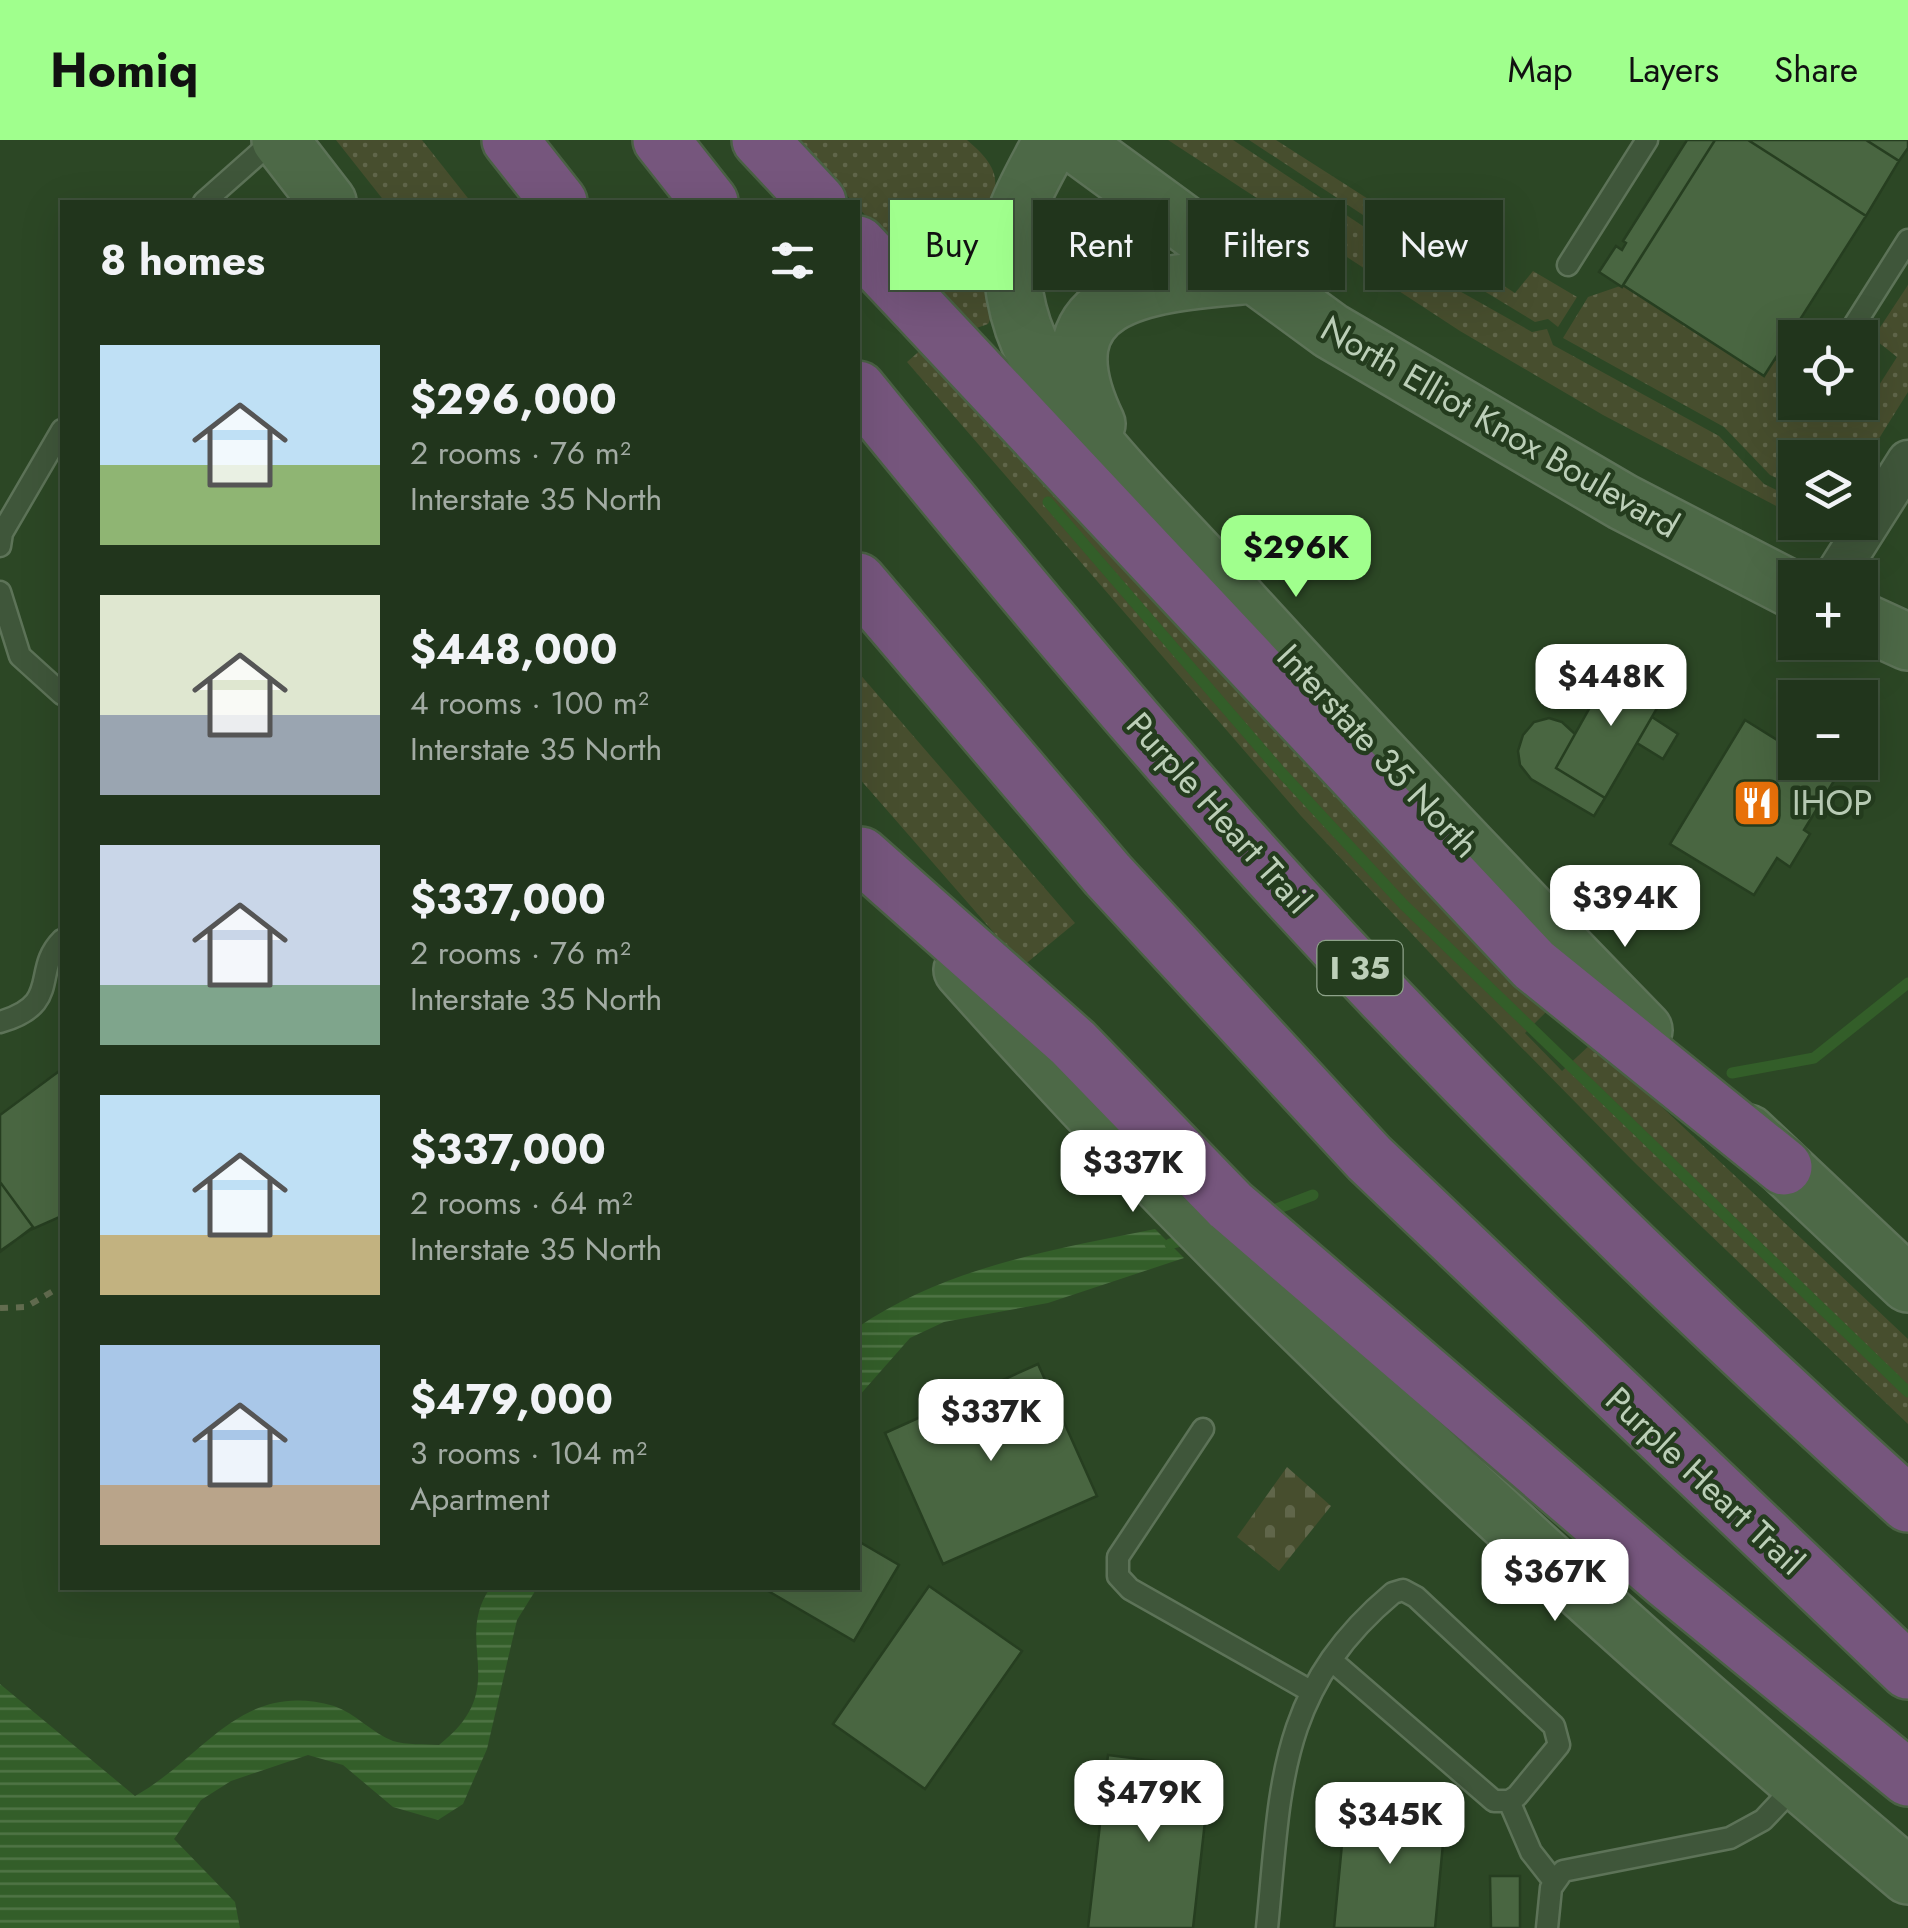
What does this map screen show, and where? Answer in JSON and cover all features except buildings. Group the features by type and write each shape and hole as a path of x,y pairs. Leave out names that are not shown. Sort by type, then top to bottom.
{"highway":[{"path":"510,140 557,200"},
{"path":"661,140 708,200"},
{"path":"760,140 816,200"},
{"path":"860,246 1534,965 1784,1167"},
{"name":"Purple Heart Trail","path":"860,392 1035,606 1243,844 1412,1025 1763,1374 1908,1504"},
{"name":"Purple Heart Trail","path":"860,582 1108,875 1369,1158 1908,1671"},
{"path":"860,854 1064,1059 1230,1205 1297,1291 1666,1580 1908,1778"}],"main road":[{"path":"277,140 326,200"},
{"name":"Interstate 35 North","path":"1052,140 1016,210 1012,244 1015,285 1028,339 1044,369 1118,468 1411,790 1784,1167 1908,1284"},
{"name":"North Elliot Knox Boulevard","path":"1070,140 1188,228"},
{"path":"1118,468 1080,387 1079,358 1086,333 1117,299 1138,288 1188,282"},
{"name":"North Elliot Knox Boulevard","path":"1273,290 1331,331 1496,428 1778,583"},
{"path":"1878,628 1908,642"},
{"path":"1297,1291 1651,1656 1908,1876"}],"street":[{"path":"1845,560 1908,462"}],"lane":[{"path":"206,200 277,140"},
{"path":"1568,265 1647,140"},
{"path":"1857,320 1908,240"},
{"path":"0,546 2,533 60,433"},
{"path":"0,592 20,656 60,692"},
{"path":"0,1022 24,1012 41,996 52,954 60,943"},
{"path":"1203,1429 1118,1557 1118,1576 1130,1589 1312,1692"},
{"path":"1267,1928 1286,1753 1312,1692 1331,1660 1388,1596 1403,1590 1412,1594 1560,1734 1557,1750 1509,1802"},
{"path":"1331,1660 1490,1798 1509,1802"},
{"path":"1553,1880 1570,1869 1730,1838 1763,1820 1798,1783"},
{"path":"1509,1802 1531,1852 1553,1880 1547,1928"}],"path":[{"path":"0,1308 26,1307 53,1292"}],"green space":[{"path":"336,140 422,140 469,200 383,200"},
{"path":"796,140 967,140 982,154 995,176 992,200 890,200 890,242 860,209 860,200 851,200"},
{"path":"1168,140 1233,140 1324,200 1260,200"},
{"path":"1249,140 1276,140 1370,200 1365,200 1365,216"},
{"path":"1345,214 1365,227 1365,269 1345,256"},
{"path":"1533,271 1577,297 1558,327 1548,319 1535,322 1482,290 1503,290 1503,285 1515,293"},
{"path":"1623,285 1763,375 1774,360 1778,362 1778,420 1878,420 1878,387 1897,357 1878,342 1878,330 1908,285 1908,392 1878,440 1778,440 1778,479 1724,427 1563,338 1588,297"},
{"path":"934,290 989,290 992,316 988,324 971,330"},
{"path":"1397,290 1458,290 1532,332 1547,329 1553,345 1719,436 1764,484 1778,491 1778,507 1603,415"},
{"path":"924,347 1555,1003 1525,1033 1562,1071 1593,1042 1908,1339 1908,1424 1636,1164 1301,816 907,362"},
{"path":"860,674 1075,923 1023,966 860,779"},
{"path":"1287,1467 1331,1506 1279,1571 1237,1537"}],"shaded area":[{"path":"1155,1229 1184,1258 1048,1303 944,1322 910,1338 860,1395 860,1326 892,1306 964,1275"},
{"path":"489,1590 536,1590 517,1620 487,1749 463,1804 438,1820 393,1807 343,1765 308,1755 231,1781 201,1800 174,1839 235,1902 240,1928 0,1928 0,1684 135,1796 226,1726 274,1703 302,1701 334,1706 393,1741 439,1745 461,1724 473,1704 478,1685 476,1628"}],"waterway":[{"path":"1048,502 1280,771 1404,905 1908,1392"},
{"path":"1732,1073 1814,1058 1908,983"},
{"path":"1266,1213 1313,1195"},
{"path":"1170,1244 1191,1238"}],"place":[{"name":"IHOP","path":"1757,803"}]}
